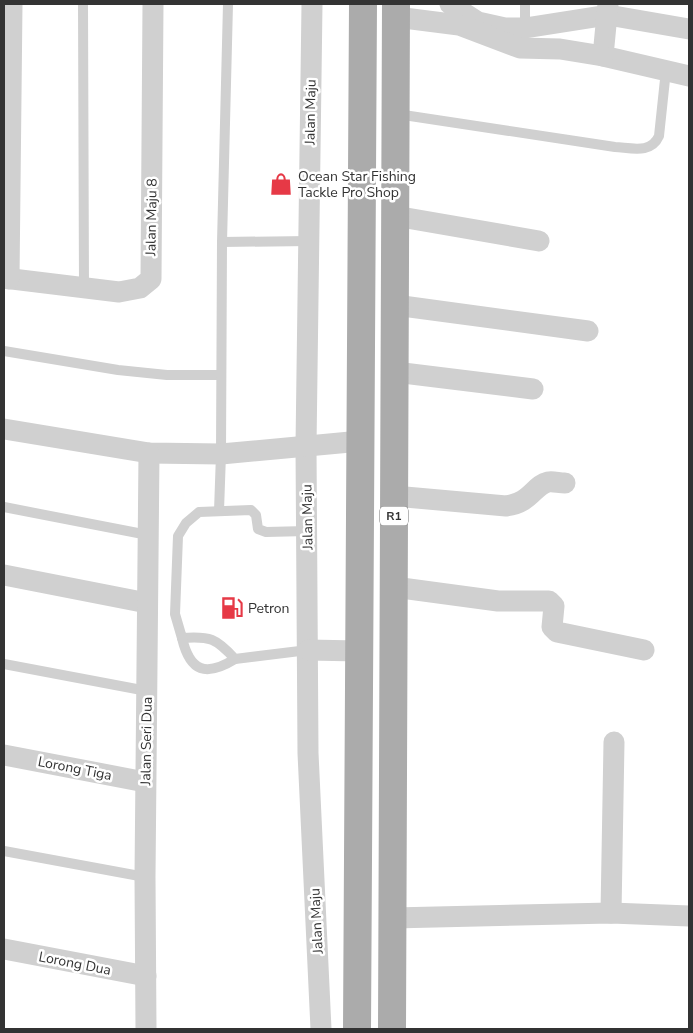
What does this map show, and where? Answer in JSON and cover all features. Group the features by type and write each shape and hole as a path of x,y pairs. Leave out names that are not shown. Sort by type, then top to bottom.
{"main road":[{"name":"R1","path":"357,1029 363,4"},
{"name":"R1","path":"392,1029 396,10"},
{"path":"361,441 374,438 385,432 395,381"},
{"path":"361,441 383,457 394,499"}],"street":[{"path":"6,278 12,4"},
{"name":"Jalan Maju 8","path":"6,278 84,290 119,292 140,288 151,279 153,4"},
{"name":"Jalan Maju","path":"312,4 306,446 308,753 321,1029"},
{"path":"450,4 478,22 505,28 525,28 608,10 689,29"},
{"path":"396,10 459,25 520,48 560,49 603,56 689,76"},
{"path":"603,56 608,10"},
{"path":"395,216 538,241"},
{"path":"395,306 588,331"},
{"path":"395,381 533,389"},
{"path":"4,429 149,453 221,454 361,441"},
{"name":"Jalan Seri Dua","path":"146,1029 145,782 149,453"},
{"path":"394,499 506,506 522,503 550,481 565,483"},
{"path":"4,575 147,603"},
{"path":"394,587 498,601 549,601 554,606 552,627 557,632 644,650"},
{"path":"308,650 359,651"},
{"path":"611,913 614,742"},
{"name":"Lorong Tiga","path":"4,755 145,782"},
{"path":"393,918 611,913 689,916"},
{"name":"Lorong Dua","path":"4,950 146,976"}],"lane":[{"path":"83,4 84,290"},
{"path":"219,511 222,242 228,4"},
{"path":"525,4 525,28"},
{"path":"395,114 615,147 647,149 655,144 658,136 666,70"},
{"path":"222,242 309,241"},
{"path":"4,350 128,371 167,375 220,375"},
{"path":"4,507 148,535"},
{"path":"307,531 266,532 258,529 256,515 251,510 199,512 186,523 178,536 175,614 186,655 195,666 208,670 219,669 235,659 308,650"},
{"path":"182,638 203,636 220,642 235,659"},
{"path":"4,664 147,690"},
{"path":"4,851 145,877"}],"place":[{"name":"Ocean Star Fishing Tackle Pro Shop","path":"281,184"},
{"name":"Petron","path":"232,608"}]}
